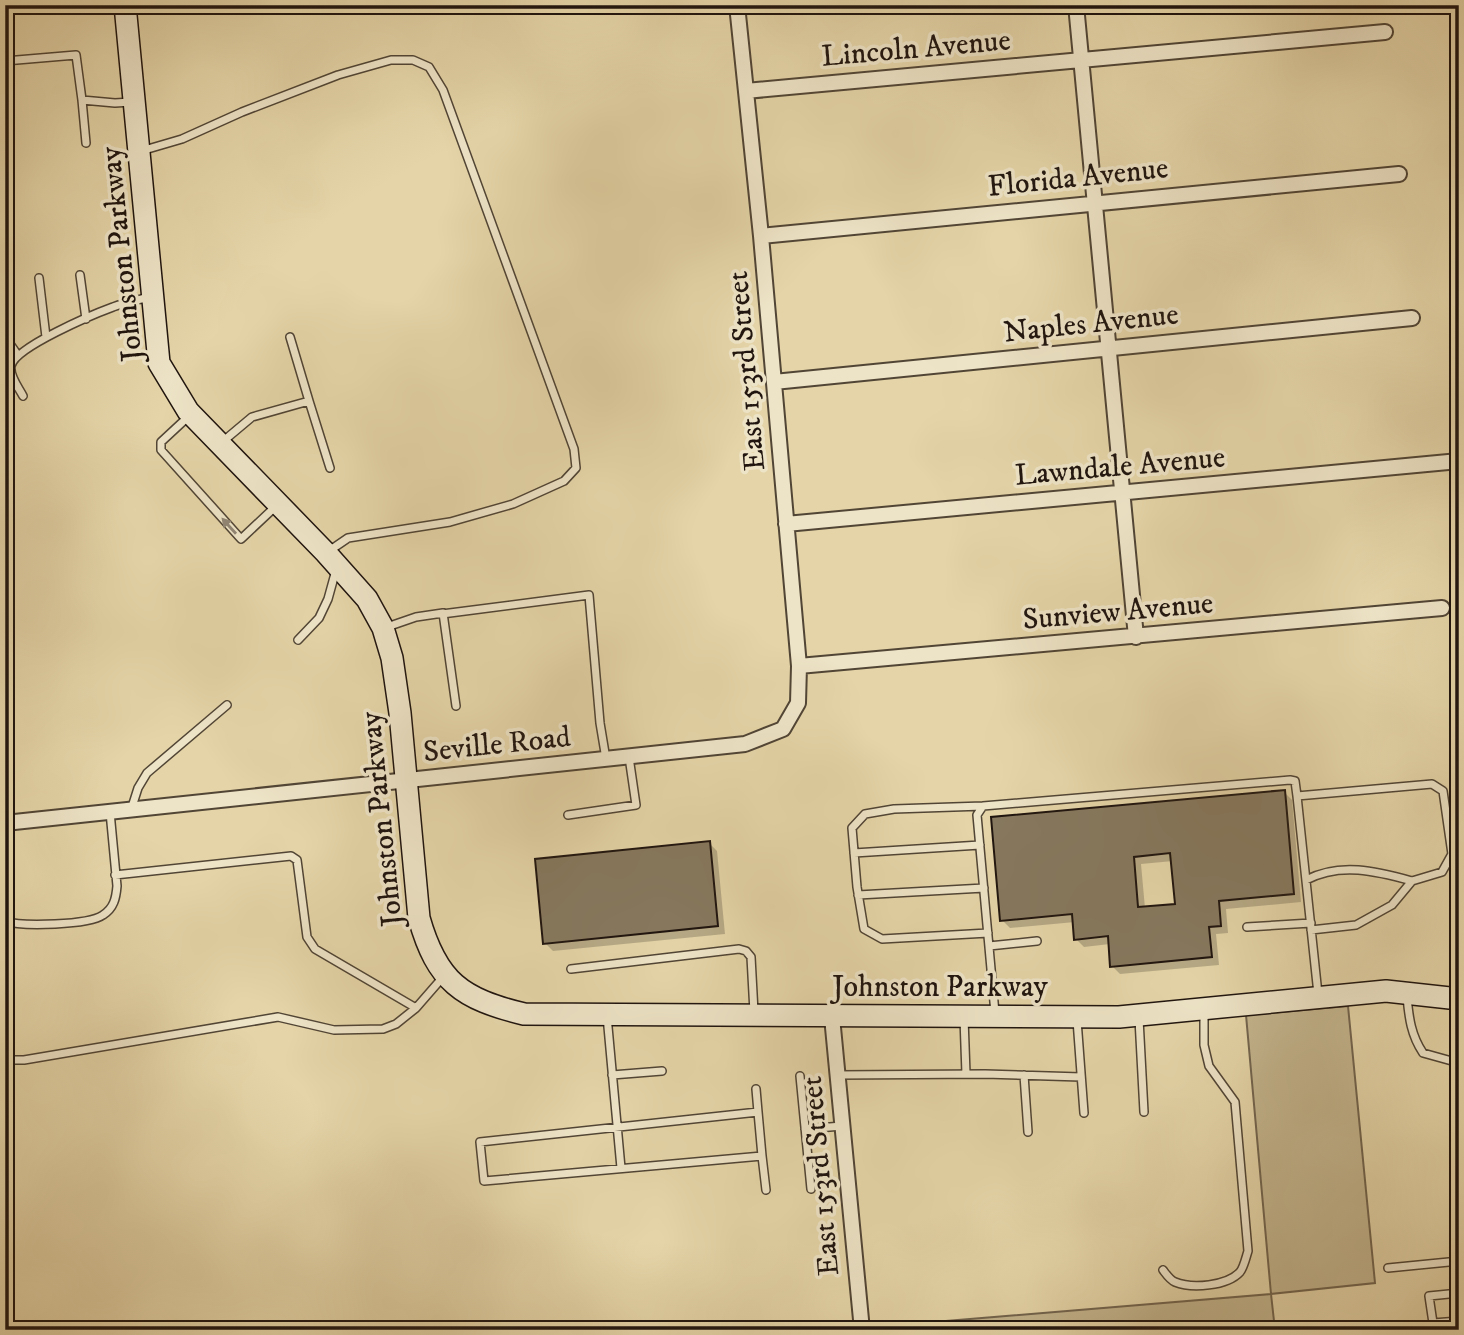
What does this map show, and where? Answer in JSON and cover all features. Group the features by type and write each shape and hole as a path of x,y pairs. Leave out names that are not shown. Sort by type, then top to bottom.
{"street":[{"name":"Johnston Parkway","path":"125,5 159,363 191,414 331,559 366,599 383,628 392,658 407,782 419,918 427,945 445,974 465,994 489,1006 524,1014 832,1017 1139,1015 1387,991 1459,999"},
{"name":"East 153rd Street","path":"737,5 761,236 799,666 798,704 783,730"},
{"path":"1076,5 1136,637"},
{"name":"Lincoln Avenue","path":"746,91 1385,32"},
{"name":"Florida Avenue","path":"761,236 1399,174"},
{"name":"Naples Avenue","path":"774,382 1412,318"},
{"name":"Lawndale Avenue","path":"786,524 1459,461"},
{"name":"Sunview Avenue","path":"799,666 1441,608"},
{"name":"Seville Road","path":"5,823 745,744 783,730"},
{"name":"East 153rd Street","path":"832,1017 862,1329"},
{"path":"844,1330 862,1329"}],"lane":[{"path":"5,61 76,55 86,143"},
{"path":"140,152 182,139 242,112 338,75 391,60 413,60 429,67 443,90 574,449 576,468 564,481 513,504 450,522 348,538 331,559 328,599 319,618 298,640"},
{"path":"82,100 115,103 135,101"},
{"path":"5,174 6,184"},
{"path":"80,275 86,319"},
{"path":"39,278 46,337"},
{"path":"23,396 12,377 11,367 17,354 46,337 114,306 151,297"},
{"path":"5,324 8,341 17,354"},
{"path":"290,337 330,468"},
{"path":"220,444 252,417 309,401"},
{"path":"191,414 160,442 161,450 241,538 278,504"},
{"path":"383,628 416,617 589,595 600,723 606,760"},
{"path":"442,614 456,706"},
{"path":"131,810 138,788 147,773 227,705"},
{"path":"568,815 636,805 629,757"},
{"path":"988,933 882,939 864,929 852,828 865,814 894,809 982,806 1290,780 1295,781 1297,796 1318,998"},
{"path":"1297,796 1433,784 1443,792 1452,854 1442,872 1412,881 1352,868 1317,874 1306,880"},
{"path":"982,806 977,815 995,1017"},
{"path":"5,921 31,925 101,917 111,907 116,897 110,812"},
{"path":"854,853 980,845"},
{"path":"115,875 291,856 297,860 307,937 315,950 416,1008"},
{"path":"1247,927 1356,925 1392,905 1412,881"},
{"path":"858,895 984,888"},
{"path":"989,946 1037,941"},
{"path":"571,969 738,949 746,951 753,965 754,1016"},
{"path":"5,1060 24,1060 278,1017 334,1030 383,1029 396,1024 416,1008 445,974"},
{"path":"1407,993 1409,1021 1415,1040 1423,1053 1459,1063"},
{"path":"1163,1270 1173,1282 1212,1284 1230,1279 1242,1270 1248,1251 1235,1102 1209,1066 1204,1045 1204,1009"},
{"path":"607,1015 621,1168"},
{"path":"1139,1015 1144,1112"},
{"path":"964,1016 966,1074"},
{"path":"1076,1017 1084,1113"},
{"path":"612,1075 662,1071"},
{"path":"838,1074 1081,1077"},
{"path":"1024,1075 1028,1132"},
{"path":"800,1076 811,1189"},
{"path":"756,1089 766,1190"},
{"path":"758,1112 480,1142 484,1181 762,1156"},
{"path":"805,1129 843,1126"},
{"path":"1388,1268 1459,1261"},
{"path":"1459,1293 1429,1296 1433,1323 1459,1321"}],"shaded area":[{"path":"1348,1006 1375,1283 1271,1294 1246,1015"},
{"path":"1271,1294 1275,1330 862,1330 862,1328"}],"building":[{"path":"1285,790 1294,894 1219,901 1221,926 1209,927 1212,957 1110,967 1108,936 1074,940 1072,914 1000,921 991,817","holes":["1170,853 1175,904 1138,907 1134,857"]},
{"path":"710,841 718,926 543,944 535,859"}]}
